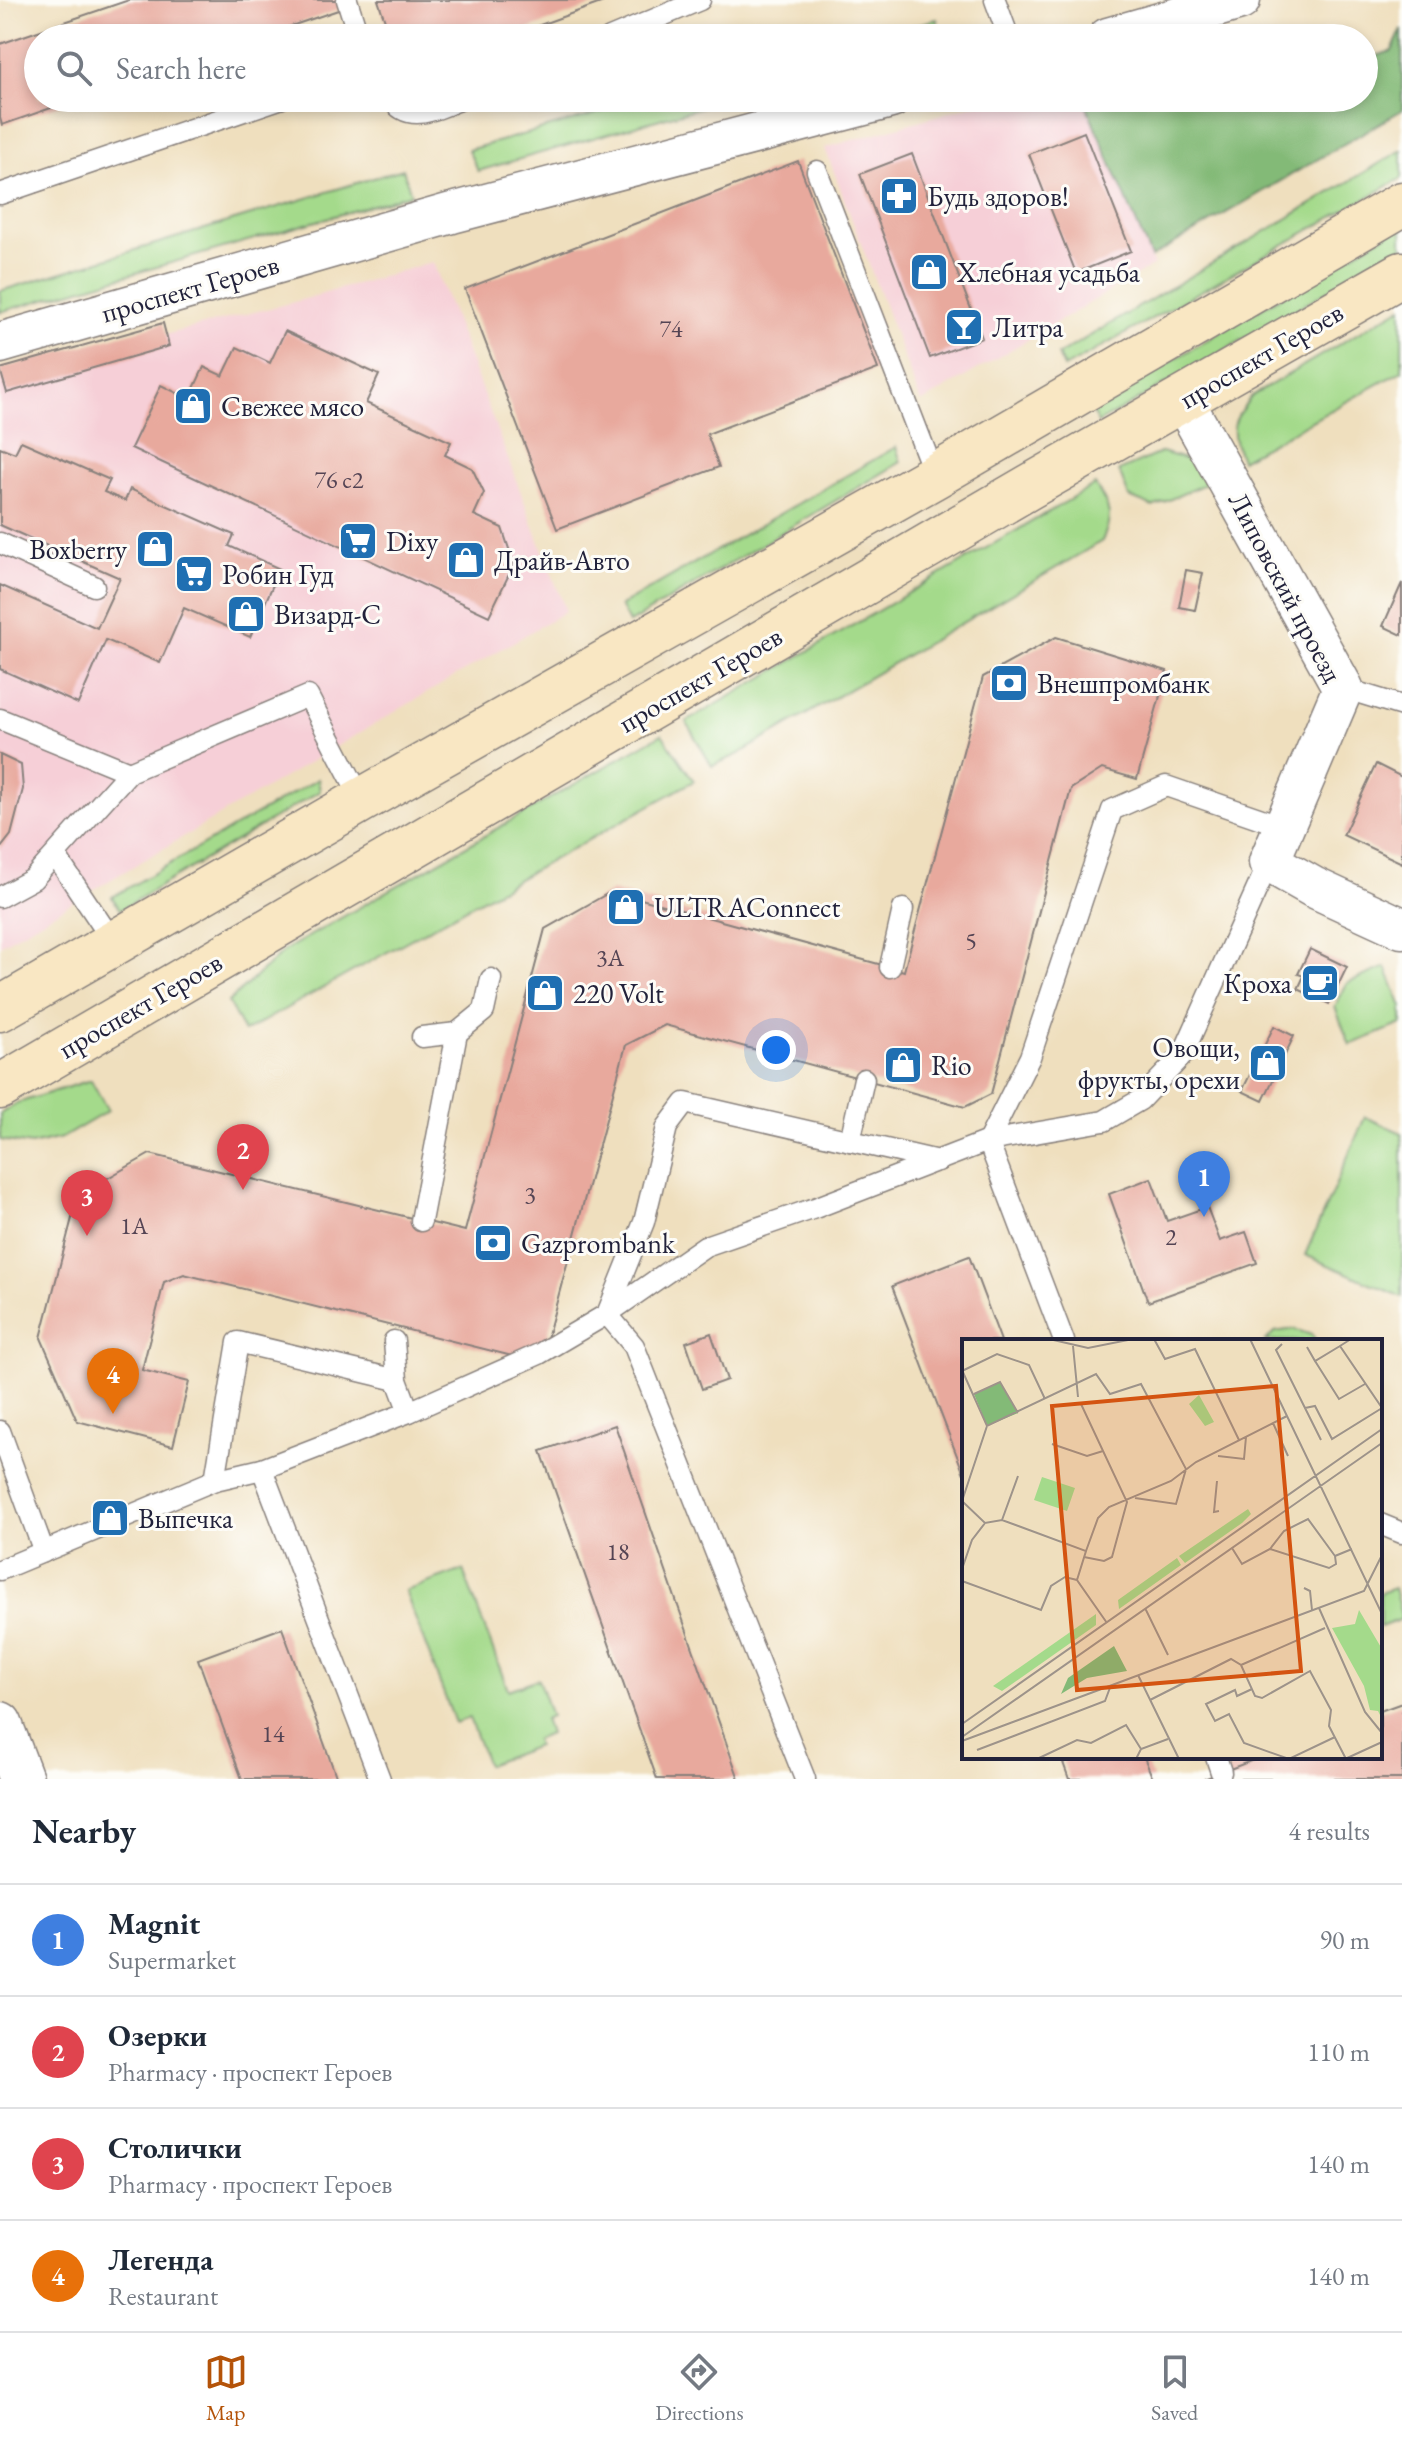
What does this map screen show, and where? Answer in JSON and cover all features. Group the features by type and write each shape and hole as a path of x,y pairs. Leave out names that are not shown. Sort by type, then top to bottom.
{"main road":[{"path":"0,1009 935,476 1402,204"},
{"name":"проспект Героев","path":"0,1087 974,519 1402,274"}],"street":[{"path":"1147,24 1192,8 1240,0"},
{"name":"проспект Героев","path":"0,343 452,213 838,112"},
{"name":"Липовский проезд","path":"1183,400 1343,688 1277,844"},
{"path":"1277,844 1313,887 1402,928"},
{"path":"0,1724 21,1779"}],"lane":[{"path":"347,0 355,24"},
{"path":"643,24 700,0"},
{"path":"995,0 1004,24"},
{"path":"0,194 241,112"},
{"path":"405,112 429,112"},
{"path":"817,171 935,476"},
{"path":"0,543 94,586"},
{"path":"1343,688 1402,706"},
{"path":"0,897 33,879 129,772 308,696 362,800"},
{"path":"0,719 129,772"},
{"path":"0,1570 215,1480 262,1469 409,1412 539,1354 607,1314 705,1246 988,1141 1104,1121 1140,1100 1182,1056 1277,844 1166,786 1112,810 1030,1057 988,1141 1063,1339"},
{"path":"55,855 114,943"},
{"path":"890,967 903,909"},
{"path":"422,1037 457,1033 484,1011 491,979"},
{"path":"421,1221 457,1033"},
{"path":"850,1141 864,1079"},
{"path":"607,1314 644,1222 667,1127 685,1103 938,1161"},
{"path":"607,1314 634,1346 805,1779"},
{"path":"394,1341 397,1380 409,1412"},
{"path":"215,1480 238,1342 397,1380"},
{"path":"0,1431 44,1552"},
{"path":"262,1469 380,1779"},
{"path":"1382,1525 1402,1533"}],"shaded area":[{"path":"949,112 1089,112 1154,265 921,403 825,148"},
{"path":"433,262 566,611 0,945 0,377 298,301"}],"green space":[{"path":"937,19 938,24 919,24"},
{"path":"1402,29 1402,110 1151,257 1089,112 1378,112 1378,56 1392,51"},
{"path":"603,112 684,112 478,171 468,150"},
{"path":"1402,150 1402,178 1064,368 1058,355"},
{"path":"403,169 411,194 0,312 0,291"},
{"path":"1402,225 1402,248 1098,423 1090,409"},
{"path":"1402,307 1402,371 1241,460 1234,426 1252,396"},
{"path":"896,447 901,462 629,623 620,606"},
{"path":"1162,452 1198,463 1207,483 1153,507 1129,497 1119,471"},
{"path":"1095,485 1109,512 1102,541 737,755 712,766 686,722"},
{"path":"662,734 694,781 244,1032 228,1002 285,950"},
{"path":"318,779 320,791 120,910 112,897"},
{"path":"1386,967 1402,1007 1402,1024 1350,1045 1335,1007 1347,983"},
{"path":"91,1080 108,1111 62,1138 31,1145 0,1140 0,1114 17,1103"},
{"path":"1365,1117 1402,1133 1402,1297 1305,1255"},
{"path":"1294,1329 1312,1335 1315,1339 1267,1339 1275,1332"},
{"path":"463,1570 508,1690 538,1679 551,1716 544,1719 549,1734 535,1740 537,1746 487,1765 469,1718 455,1723 405,1591"},
{"path":"1394,1588 1402,1619 1382,1626 1382,1592"}],"building":[{"path":"129,0 338,0 341,9 297,24 59,24"},
{"path":"378,0 609,0 543,24 386,24"},
{"path":"24,36 24,112 40,112 2,125 0,118 0,44"},
{"path":"1084,132 1131,251 1076,273 1029,154"},
{"path":"912,154 982,338 930,358 860,174"},
{"path":"798,161 878,369 707,434 719,467 557,529 465,289"},
{"path":"163,323 169,346 7,393 0,369"},
{"path":"285,331 379,375 366,403 451,442 445,455 472,468 484,493 474,515 502,528 514,564 489,616 131,448 161,385 189,399 204,367 223,376 237,347 270,363"},
{"name":"Робин Гуд","path":"21,441 110,480 104,492 125,501 130,489 234,535 229,546 280,569 250,637 184,608 160,663 106,640 78,704 0,669 0,585 97,628 120,578 0,525 0,447 15,453"},
{"path":"1186,570 1203,573 1195,610 1179,607"},
{"path":"1402,583 1402,635 1383,626"},
{"path":"1056,637 1167,671 1137,779 1102,769 1071,789 991,1094 965,1107 665,1025 626,1045 546,1342 516,1357 184,1274 164,1282 142,1370 189,1382 173,1446 77,1421 41,1338 78,1195 150,1154 465,1231 545,929 612,891 904,971 983,677"},
{"path":"0,755 21,765 23,789 11,835 0,849"},
{"path":"1376,764 1402,777 1402,863 1343,835"},
{"name":"Кроха","path":"1310,949 1347,967 1329,1004 1298,989 1304,976 1298,974"},
{"path":"1274,1026 1294,1036 1263,1101 1242,1091"},
{"path":"1151,1178 1167,1221 1207,1207 1220,1241 1246,1232 1257,1263 1148,1302 1109,1194"},
{"path":"969,1256 1000,1339 962,1339 962,1469 892,1286"},
{"path":"711,1333 727,1380 702,1389 686,1342"},
{"path":"615,1425 739,1779 657,1779 541,1451"},
{"path":"282,1628 337,1779 242,1779 198,1659"},
{"path":"1402,1703 1402,1779 1204,1779 1256,1759 1382,1759 1382,1710"},
{"path":"1062,1759 1145,1759 1153,1779 1069,1779"}],"place":[{"name":"Будь здоров!","path":"899,196"},
{"name":"Хлебная усадьба","path":"929,272"},
{"name":"Литра","path":"964,327"},
{"name":"Свежее мясо","path":"193,406"},
{"name":"Dixy","path":"358,541"},
{"name":"Boxberry","path":"155,549"},
{"name":"Драйв-Авто","path":"466,560"},
{"name":"Робин Гуд","path":"194,574"},
{"name":"Визард-С","path":"246,614"},
{"name":"Внешпромбанк","path":"1009,683"},
{"name":"ULTRAConnect","path":"626,907"},
{"name":"Кроха","path":"1320,983"},
{"name":"220 Volt","path":"545,993"},
{"name":"Овощи, фрукты, орехи","path":"1268,1063"},
{"name":"Rio","path":"903,1065"},
{"name":"Озерки","path":"243,1190"},
{"name":"Magnit","path":"1204,1217"},
{"name":"Столички","path":"87,1236"},
{"name":"Gazprombank","path":"493,1243"},
{"name":"Легенда","path":"113,1414"},
{"name":"Выпечка","path":"110,1518"}]}
